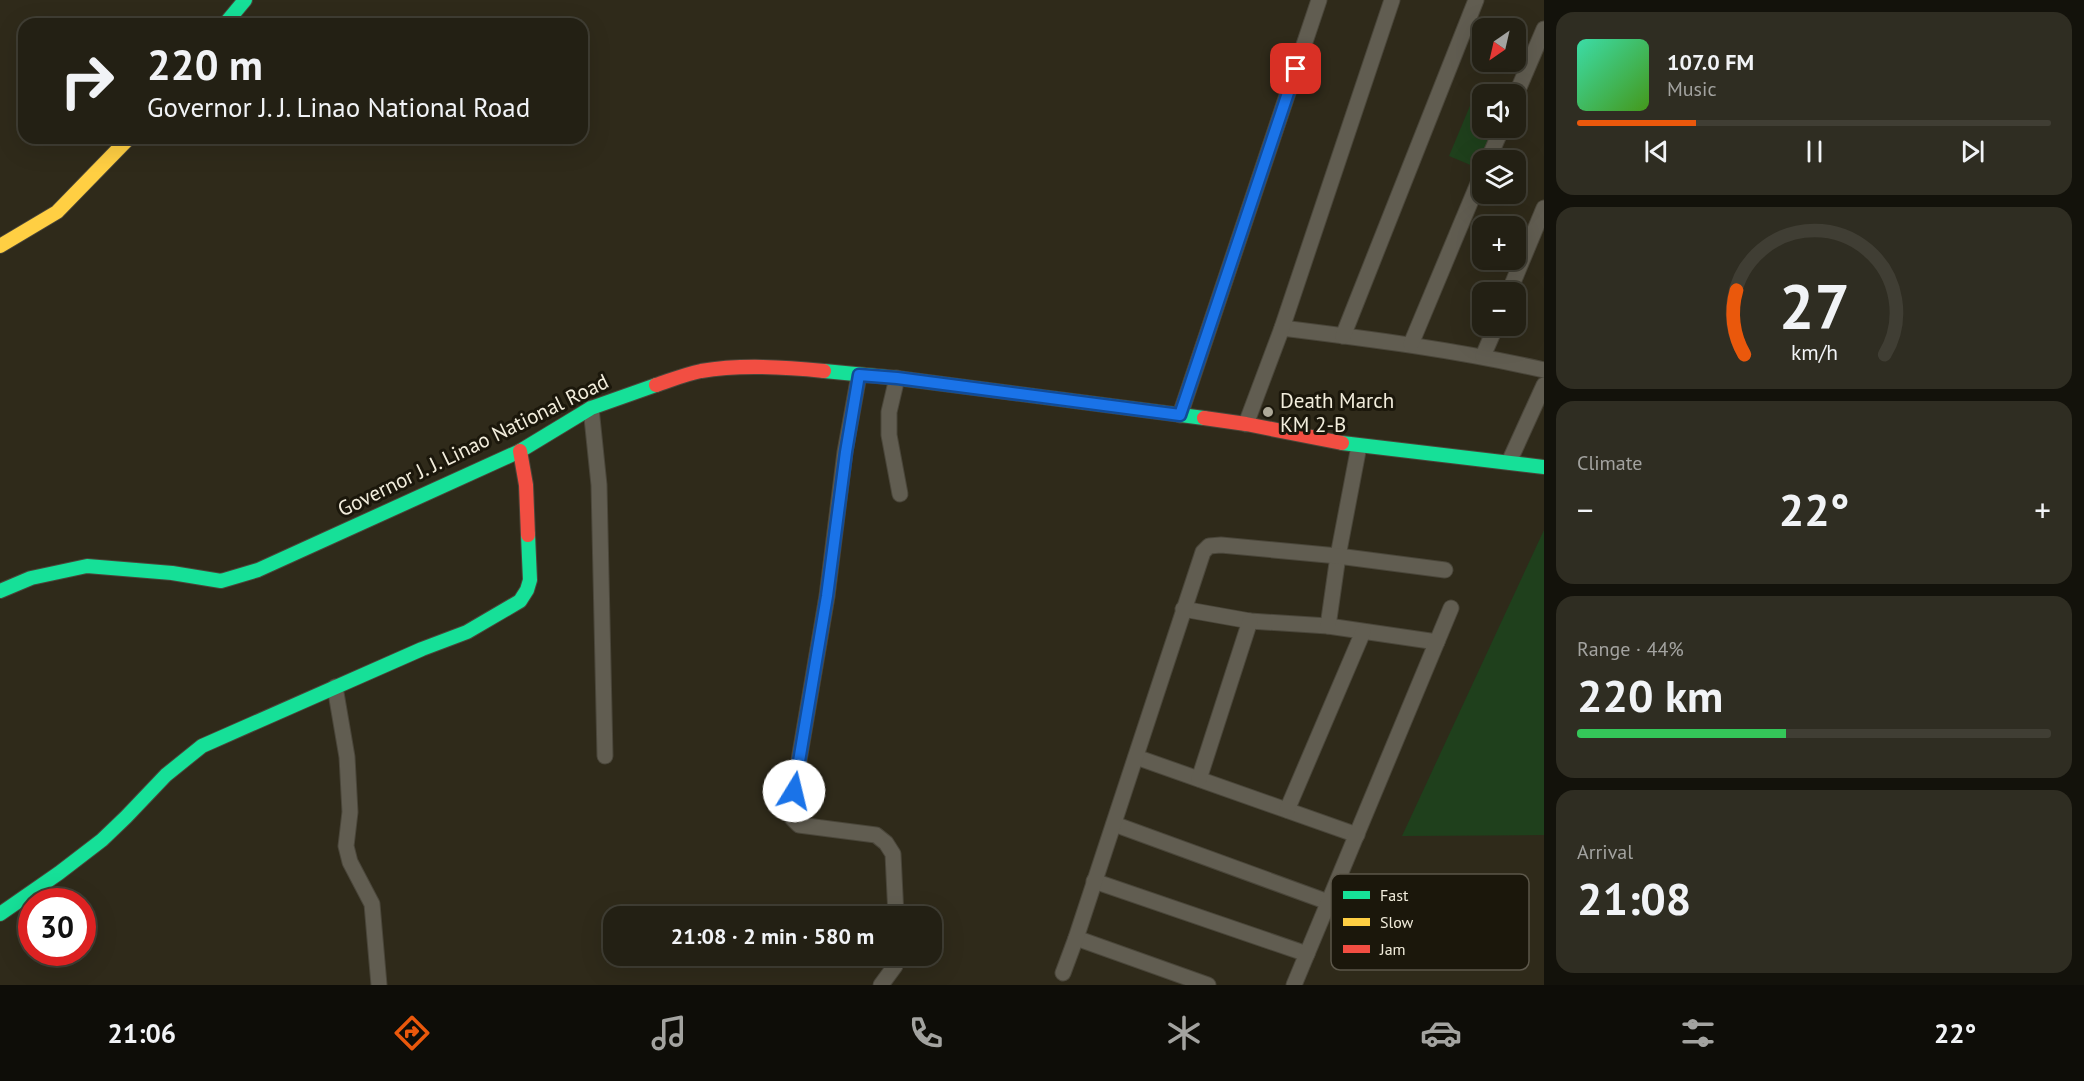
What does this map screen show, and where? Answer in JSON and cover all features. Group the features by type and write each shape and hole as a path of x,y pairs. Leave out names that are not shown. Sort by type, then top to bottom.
{"main road":[{"path":"230,18 245,0"},
{"path":"0,246 57,212 123,144"},
{"name":"Governor J. J. Linao National Road","path":"0,591 31,578 87,566 172,573 221,581 258,570 520,451 591,408 629,393 701,371 736,368 791,368 897,378 1246,424 1359,446 1544,467"},
{"path":"0,914 114,830 166,772 202,746 422,649 467,632 520,601 530,580 526,485 520,451"}],"street":[{"path":"1180,415 1319,0"},
{"path":"1246,424 1282,328 1392,0"},
{"path":"1343,336 1476,0"},
{"path":"1521,84 1544,29"},
{"path":"1411,344 1472,198"},
{"path":"1513,282 1544,208"},
{"path":"1282,328 1411,344 1483,356 1544,370"},
{"path":"1483,356 1492,336"},
{"path":"859,375 846,452 827,596 791,807 792,818 799,825 876,835 886,843 893,854 896,906"},
{"path":"897,378 890,412 889,435 900,494"},
{"path":"1509,462 1544,385"},
{"path":"591,408 599,484 605,756"},
{"path":"1328,626 1338,556 1359,446"},
{"path":"1063,973 1077,938 1203,552 1209,546 1221,545 1338,556 1444,570"},
{"path":"1340,874 1451,608"},
{"path":"1183,609 1250,621 1328,626 1437,642"},
{"path":"1199,779 1250,621"},
{"path":"1287,810 1363,632"},
{"path":"335,687 347,758 350,812 346,846 350,862 372,904 380,985"},
{"path":"1136,757 1357,835"},
{"path":"1114,824 1328,902"},
{"path":"1094,881 1307,954"},
{"path":"1294,985 1331,895"},
{"path":"1077,938 1208,985"},
{"path":"881,985 895,966"}],"green space":[{"path":"1472,101 1472,138 1492,138 1487,150 1472,150 1472,166 1449,156"},
{"path":"1544,530 1544,835 1402,836"}],"traffic: fast":[{"path":"230,18 245,0"},
{"path":"824,371 897,378 1204,418"},
{"path":"0,591 31,578 87,566 172,573 221,581 258,570 520,451 591,408 656,385"},
{"path":"1342,443 1544,467"},
{"path":"0,914 102,840 166,775 202,746 422,649 467,632 520,601 530,580 528,535"}],"traffic: slow":[{"path":"0,246 57,212 123,144"}],"traffic: jam":[{"path":"656,385 695,372 732,367 778,367 824,371"},
{"path":"1204,418 1342,443"},
{"path":"520,451 526,485 528,535"}],"place":[{"name":"Death March KM 2-B","path":"1268,412"}],"route":[{"path":"794,791 827,596 846,452 859,375 1180,415 1296,69"}]}
